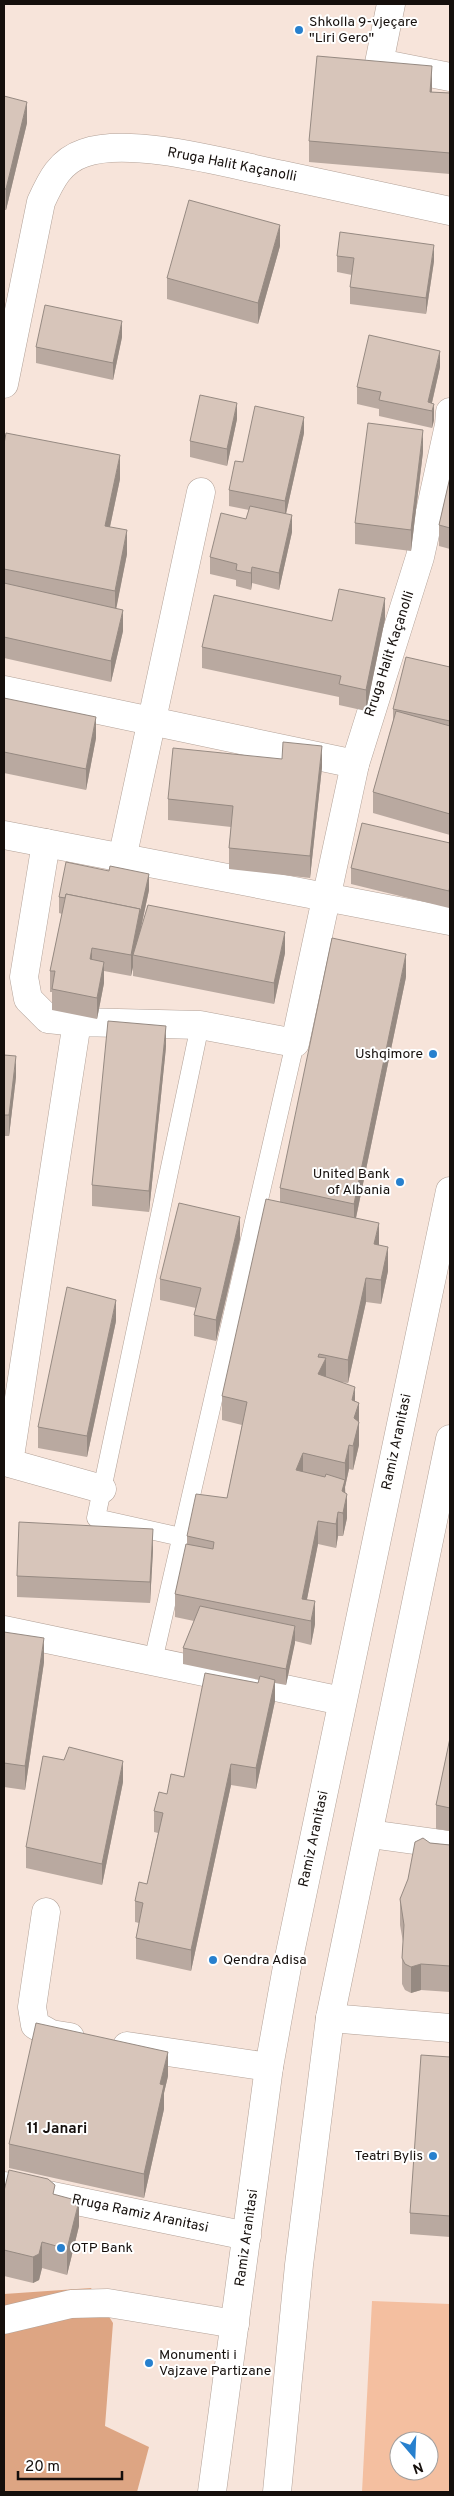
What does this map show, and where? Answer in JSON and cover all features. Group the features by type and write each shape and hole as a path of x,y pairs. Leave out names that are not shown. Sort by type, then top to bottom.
{"street":[{"path":"391,4 379,63 450,77"},
{"name":"Rruga Halit Kaçanolli","path":"4,384 41,202 53,175 67,161 85,152 117,148 173,152 450,211"},
{"name":"Rruga Halit Kaçanolli","path":"294,1043 328,897 355,764 420,557 449,426 450,412"},
{"path":"122,859 201,492"},
{"path":"4,690 355,764"},
{"path":"4,835 450,921"},
{"path":"46,843 24,977 28,998 48,1019 77,1022 200,1025 294,1043"},
{"path":"77,1022 9,1463 102,1489"},
{"name":"Ramiz Aranitasi","path":"212,2492 269,2067 287,1967 450,1191"},
{"path":"277,2492 298,2265 330,2018 370,1834 450,1439"},
{"path":"4,1630 342,1701"},
{"path":"370,1834 450,1845"},
{"path":"46,1912 32,2008 35,2024 51,2034 269,2067"},
{"path":"330,2018 450,2028"},
{"name":"Rruga Ramiz Aranitasi","path":"4,2186 247,2236"},
{"path":"4,2320 71,2304 108,2303 235,2324"}],"lane":[{"path":"181,1537 96,1518 200,1025"},
{"path":"153,1661 294,1043"}],"shaded area":[{"path":"91,2288 113,2323 105,2426 149,2447 137,2492 4,2492 4,2294"},
{"path":"372,2301 450,2304 450,2492 362,2492"}],"building":[{"path":"317,56 432,66 430,92 450,93 450,153 309,141"},
{"path":"4,96 27,102 6,189 4,189"},
{"path":"189,200 280,225 258,303 167,278"},
{"path":"340,232 434,245 426,298 350,287 354,258 337,256"},
{"path":"45,305 122,321 113,363 36,347"},
{"path":"369,335 440,351 428,402 434,404 432,411 379,400 381,392 357,387"},
{"path":"200,395 237,403 227,449 190,441"},
{"path":"255,406 304,417 285,501 229,490 235,461 243,462"},
{"path":"368,423 423,430 411,530 355,523"},
{"path":"6,433 120,455 105,526 127,530 115,591 4,569 4,444"},
{"path":"450,477 450,528 439,525"},
{"path":"250,506 292,515 279,573 252,567 251,573 236,570 237,564 210,557 221,513 246,519"},
{"path":"4,583 123,610 111,661 4,637"},
{"path":"339,589 385,598 366,690 339,684 341,676 202,647 214,595 332,621"},
{"path":"406,657 450,667 450,721 393,709"},
{"path":"4,698 96,717 86,769 4,752"},
{"path":"396,711 450,726 450,814 373,792"},
{"path":"283,742 322,746 310,856 229,848 233,806 168,799 173,748 282,759"},
{"path":"362,823 450,843 449,891 351,868"},
{"path":"66,862 109,871 110,866 149,874 140,914 140,909 66,894 65,898 59,897"},
{"path":"66,894 140,909 131,955 92,948 90,959 104,962 97,998 52,989 55,971 50,971"},
{"path":"148,905 285,932 274,983 133,955"},
{"path":"332,938 406,954 354,1204 280,1188"},
{"path":"108,1021 166,1026 149,1191 92,1185"},
{"path":"4,1055 16,1056 9,1115 4,1115"},
{"path":"266,1199 379,1223 374,1244 388,1247 381,1280 366,1278 348,1360 319,1354 318,1357 326,1358 318,1374 355,1387 352,1400 359,1403 354,1418 359,1422 353,1446 349,1445 345,1463 303,1453 296,1470 325,1477 326,1474 345,1480 342,1491 347,1494 343,1513 338,1512 336,1524 318,1521 302,1599 315,1601 311,1621 175,1594 186,1544 213,1549 214,1542 187,1536 196,1494 227,1498 247,1402 222,1396"},
{"path":"179,1203 240,1217 216,1320 194,1315 201,1288 160,1279"},
{"path":"67,1287 116,1300 87,1436 38,1427"},
{"path":"19,1522 153,1529 150,1582 17,1576"},
{"path":"200,1606 295,1626 286,1669 183,1648"},
{"path":"4,1632 44,1638 25,1766 4,1763"},
{"path":"205,1673 258,1683 260,1676 275,1680 256,1768 231,1764 191,1950 136,1938 143,1903 135,1901 139,1882 147,1884 163,1813 154,1811 159,1792 167,1794 171,1774 184,1777"},
{"path":"450,1738 450,1808 436,1805"},
{"path":"69,1747 123,1761 102,1864 26,1847 43,1756 64,1760"},
{"path":"423,1838 430,1843 450,1845 450,1966 421,1964 411,1967 405,1964 402,1958 404,1925 400,1899 408,1879 415,1842"},
{"path":"36,2023 168,2052 160,2084 164,2085 144,2174 9,2144"},
{"name":"Teatri Bylis","path":"421,2055 450,2057 450,2216 410,2213"},
{"path":"9,2170 48,2179 55,2185 53,2194 79,2201 67,2249 42,2242 39,2254 33,2257 4,2250 4,2191"}],"place":[{"name":"Shkolla 9-vjeçare \"Liri Gero\"","path":"299,30"},
{"name":"Ushqimore","path":"433,1054"},
{"name":"United Bank of Albania","path":"400,1182"},
{"name":"Qendra Adisa","path":"213,1960"},
{"name":"Teatri Bylis","path":"433,2156"},
{"name":"OTP Bank","path":"61,2248"},
{"name":"Monumenti i Vajzave Partizane","path":"149,2363"}],"district":[{"name":"11 Janari","path":"57,2129"}]}
